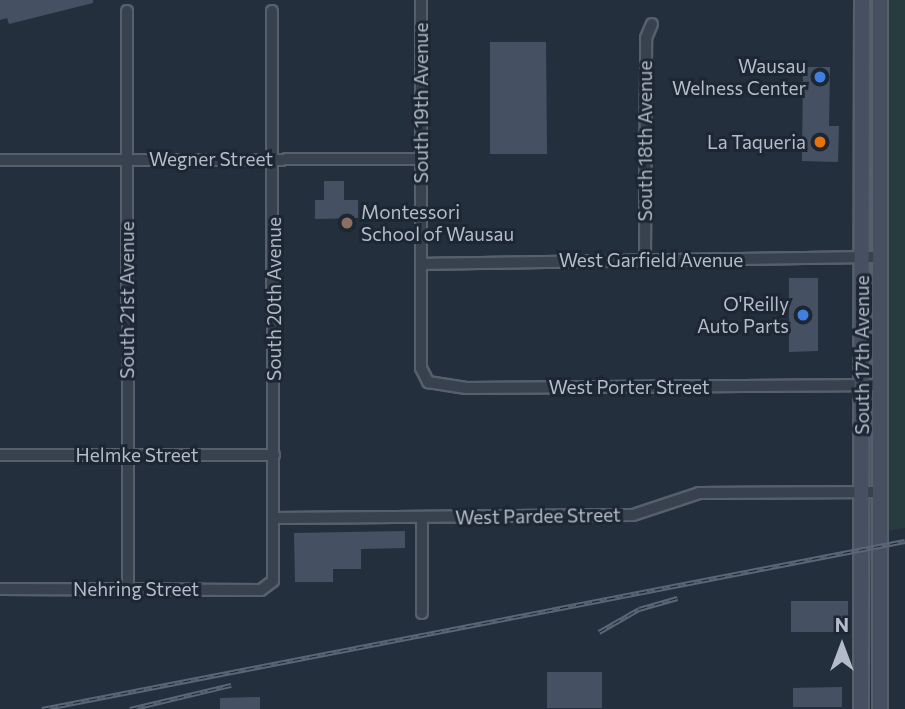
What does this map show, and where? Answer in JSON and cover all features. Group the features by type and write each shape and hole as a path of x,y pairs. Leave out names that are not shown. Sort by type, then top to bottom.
{"main road":[{"name":"South 17th Avenue","path":"861,709 862,0"},
{"name":"South 17th Avenue","path":"880,0 880,709"}],"street":[{"name":"South 19th Avenue","path":"421,0 421,333"},
{"name":"South 21st Avenue","path":"127,11 128,589"},
{"name":"South 20th Avenue","path":"270,585 275,577 271,11"},
{"name":"South 18th Avenue","path":"645,259 646,38 652,24"},
{"name":"Wegner Street","path":"0,160 422,159"},
{"name":"West Garfield Avenue","path":"421,264 880,257"},
{"name":"West Porter Street","path":"421,333 421,368 437,387 881,385"},
{"name":"Helmke Street","path":"0,455 274,455"},
{"name":"West Pardee Street","path":"275,518 633,515 699,492 882,492"},
{"path":"422,518 422,613"},
{"name":"Nehring Street","path":"0,589 261,590 270,585"}],"green space":[{"path":"886,0 905,0 905,528 889,531"}],"building":[{"path":"0,0 93,0 93,3 9,24 7,18 0,20"},
{"path":"490,42 546,42 547,154 490,154"},
{"path":"803,67 830,67 829,126 839,126 838,162 802,161"},
{"path":"324,181 344,181 344,200 358,200 358,218 315,219 315,200 324,200"},
{"name":"O'Reilly Auto Parts","path":"789,278 818,278 818,351 789,352"},
{"path":"405,531 405,548 361,549 361,569 333,569 333,582 295,582 294,533"},
{"path":"791,601 848,601 848,632 791,632"},
{"path":"547,672 602,672 602,708 547,708"},
{"path":"842,687 842,707 793,707 793,688"},
{"path":"260,697 260,709 220,709 220,698"}],"railway":[{"path":"42,709 905,541"},
{"path":"599,632 639,609 677,598"},
{"path":"130,709 231,685"}],"place":[{"name":"Wausau Welness Center","path":"820,77"},
{"name":"La Taqueria","path":"820,142"},
{"name":"Montessori School of Wausau","path":"347,223"},
{"name":"O'Reilly Auto Parts","path":"803,315"}]}
